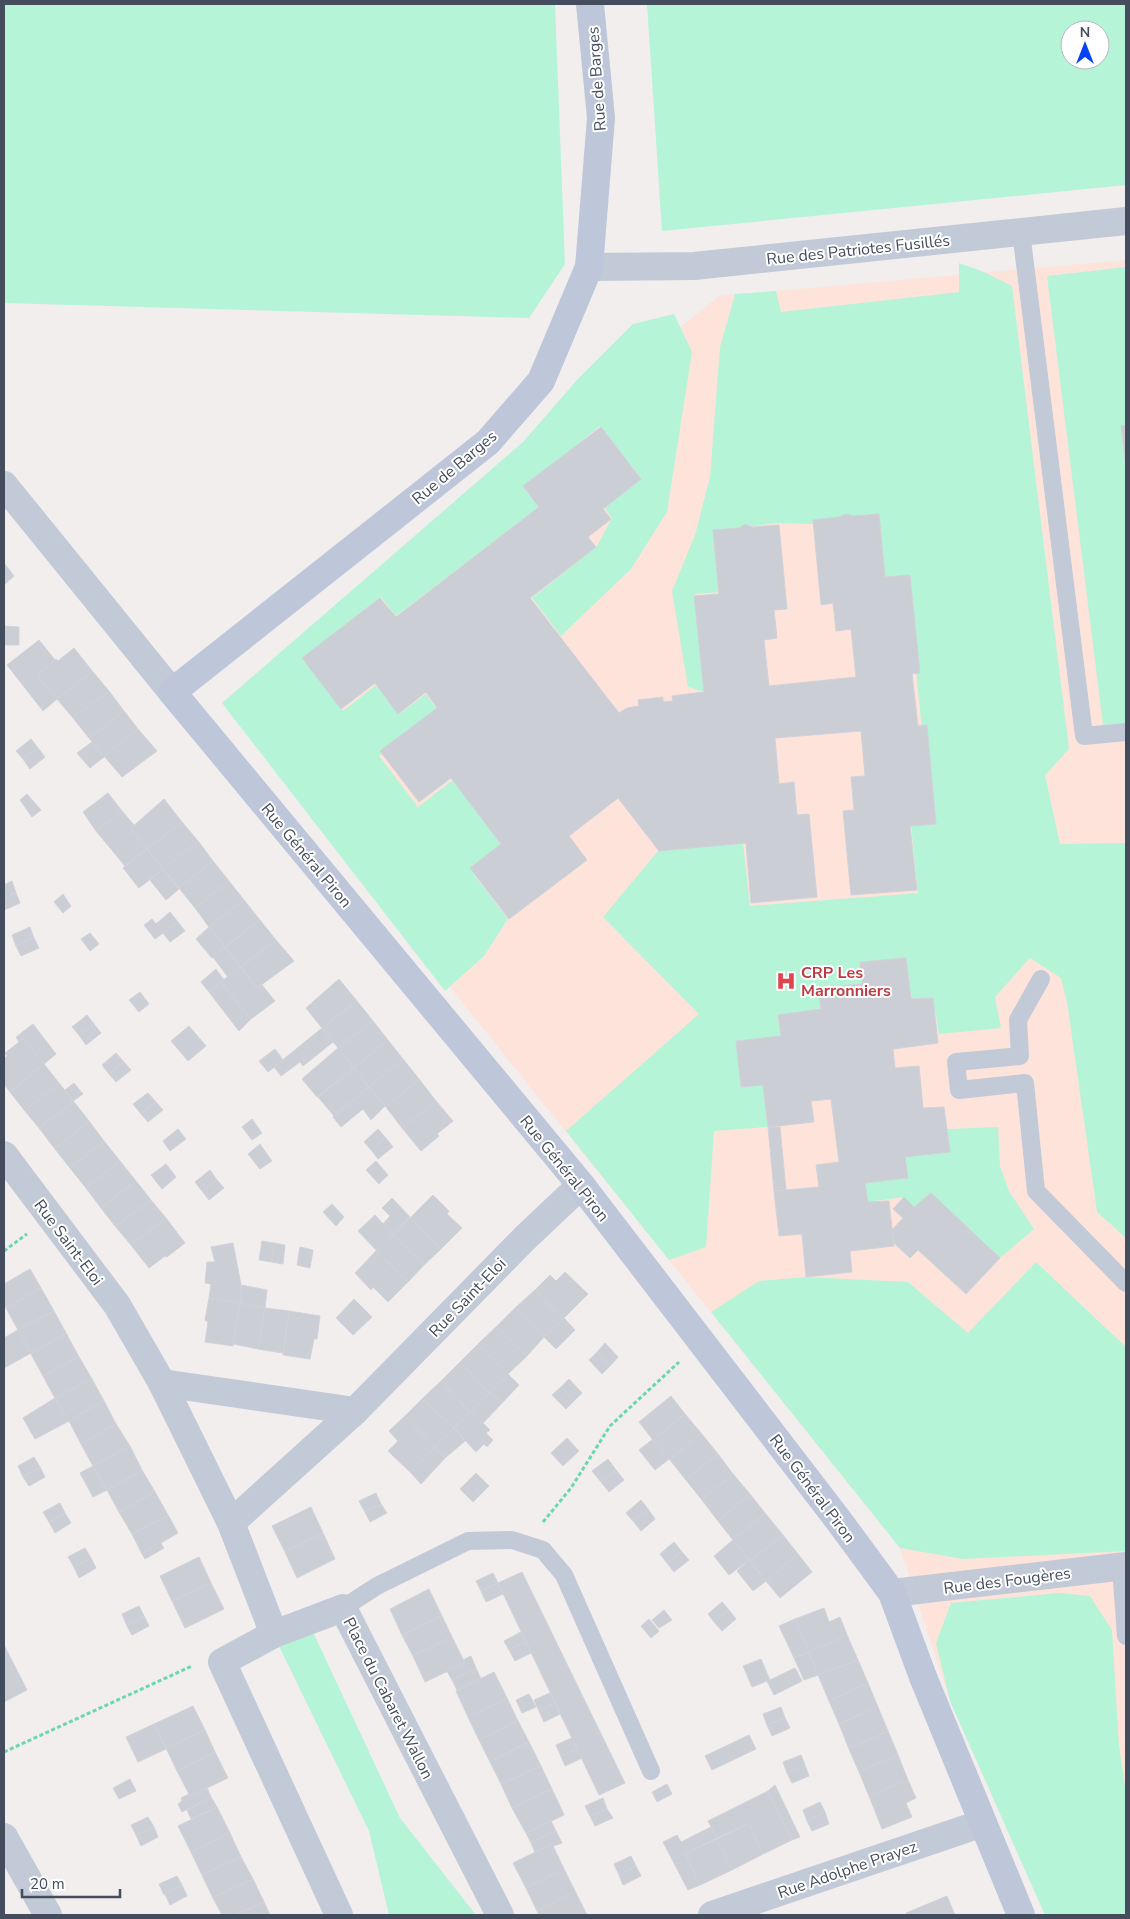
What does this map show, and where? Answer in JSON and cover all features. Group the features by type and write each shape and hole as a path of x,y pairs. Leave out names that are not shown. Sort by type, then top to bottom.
{"street":[{"name":"Rue de Barges","path":"172,692 488,442 541,381 589,267 602,118 590,4"},
{"name":"Rue des Patriotes Fusillés","path":"589,267 694,266 1126,221"},
{"name":"Rue Général Piron","path":"4,485 172,692 580,1185 892,1593 923,1677 1021,1915"},
{"name":"Rue Saint-Eloi","path":"4,1155 117,1305 162,1383 231,1523 274,1634"},
{"name":"Rue Saint-Eloi","path":"231,1523 355,1411 525,1238 580,1185"},
{"path":"162,1383 355,1411"},
{"name":"Rue des Fougères","path":"892,1593 1124,1566"},
{"name":"Place du Cabaret Wallon","path":"222,1662 274,1634 343,1608 500,1915"},
{"path":"222,1662 339,1915"},
{"name":"Rue Adolphe Prayez","path":"712,1915 983,1823"},
{"path":"4,1837 48,1915"}],"lane":[{"path":"1021,232 1084,736 1126,732"},
{"path":"1041,979 1018,1020 1020,1056 1025,1083 1036,1191 1126,1283"},
{"path":"1020,1056 956,1062 959,1090 1025,1083"},
{"path":"343,1608 377,1586 468,1541 512,1540 543,1550 564,1575 651,1771"},
{"name":"Rue des Fougères","path":"1124,1566 1126,1636"}],"path":[{"path":"543,1550 537,1529 571,1488 610,1426 701,1342"},
{"path":"4,1752 203,1661 222,1662"}],"shaded area":[{"name":"CRP Les Marronniers","path":"1126,260 1126,1915 1045,1915 950,1701 900,1548 222,703 719,296"}],"green space":[{"path":"4,4 555,4 565,264 529,318 4,303"},
{"path":"647,4 1126,4 1126,185 662,231"},
{"path":"959,263 984,272 1012,286 1069,749 1045,775 1060,844 1126,843 1126,1238 1097,1212 1067,1002 1061,978 1030,958 995,997 1001,1028 939,1034 933,998 911,999 906,958 861,962 862,984 819,988 821,1009 778,1015 781,1036 763,1085 768,1127 714,1131 706,1247 669,1260 566,1131 699,1014 603,917 658,851 743,843 750,906 918,893 911,825 931,822 907,579 878,582 816,524 777,523 714,531 720,592 695,594 705,692 688,687 672,591 695,535 710,477 720,347 735,294 776,291 781,312 959,292"},
{"path":"1126,267 1126,723 1103,725 1047,276"},
{"path":"674,314 692,352 667,512 631,569 561,636 532,598 597,546 612,518 604,507 641,478 600,426 525,487 540,506 396,616 381,597 303,658 343,711 376,685 399,714 426,694 438,711 379,756 418,807 455,778 509,848 474,875 508,919 484,956 445,991 222,703 523,442 577,380 633,324"},
{"path":"998,1127 1000,1166 1009,1191 1034,1229 1000,1258 931,1193 914,1207 904,1197 868,1202 865,1183 908,1178 905,1157 950,1152 947,1129"},
{"path":"1036,1262 1126,1347 1126,1551 963,1559 900,1548 711,1312 759,1281 806,1277 908,1282 968,1333"},
{"path":"1059,1593 1090,1596 1112,1630 1119,1746 1126,1792 1126,1915 1045,1915 950,1701 936,1643 951,1603"},
{"path":"312,1630 400,1818 476,1915 389,1915 369,1831 279,1646"}],"building":[{"path":"1126,425 1126,467 1121,426"},
{"path":"601,427 641,479 603,509 611,519 588,537 596,547 530,598 619,713 627,708 639,706 638,700 663,697 663,702 673,701 672,696 704,692 694,596 719,594 713,530 739,528 745,524 752,527 779,525 787,609 774,610 777,638 764,640 769,686 856,677 851,629 836,631 833,603 821,605 813,520 839,517 846,514 853,516 879,514 885,577 910,575 920,673 912,674 918,726 927,725 936,824 910,826 917,890 851,895 843,811 854,810 851,777 865,776 861,731 775,738 779,784 794,782 797,815 809,814 817,897 751,903 746,843 659,851 618,798 569,836 587,860 509,919 470,868 501,844 451,778 419,802 380,751 437,708 426,692 398,714 375,683 341,709 302,658 380,598 396,617 539,507 523,486"},
{"path":"4,563 14,576 4,585"},
{"path":"4,626 19,627 19,645 4,645"},
{"path":"39,640 55,660 37,675 57,699 43,711 7,665"},
{"path":"74,648 93,672 57,699 37,675 56,659 58,661"},
{"path":"93,672 109,691 73,718 57,699"},
{"path":"109,691 124,711 89,738 73,718"},
{"path":"124,711 138,729 104,757 89,738"},
{"path":"138,729 157,751 122,777 104,756"},
{"path":"31,739 38,748 23,759 16,751"},
{"path":"92,742 104,757 90,768 77,753"},
{"path":"38,748 45,757 30,769 23,759"},
{"path":"108,793 122,811 96,831 83,812"},
{"path":"27,794 41,810 32,817 20,800"},
{"path":"164,799 182,822 147,849 130,829"},
{"path":"122,811 134,825 130,829 147,849 125,866 96,831"},
{"path":"182,822 198,841 163,869 147,849"},
{"path":"198,841 213,861 179,888 163,869"},
{"path":"147,849 163,869 139,888 123,868"},
{"path":"213,861 229,881 195,908 179,888"},
{"path":"163,869 179,889 166,900 150,880"},
{"path":"12,881 16,893 4,898 4,885"},
{"path":"229,881 244,900 209,927 195,908"},
{"path":"16,893 20,903 4,910 4,898"},
{"path":"63,894 71,906 63,913 54,902"},
{"path":"244,900 260,920 225,947 209,927"},
{"path":"170,912 178,922 155,939 144,925 152,919 156,924"},
{"path":"260,920 276,940 241,967 225,947"},
{"path":"178,922 185,931 170,942 163,933"},
{"path":"30,927 34,938 16,946 12,935"},
{"path":"209,927 225,947 212,958 196,939"},
{"path":"90,933 99,944 90,951 81,939"},
{"path":"34,938 39,948 21,956 16,946"},
{"path":"276,940 294,961 257,988 241,967"},
{"path":"225,947 240,966 228,977 213,957"},
{"path":"906,958 911,999 933,998 938,1043 893,1049 895,1068 919,1066 923,1108 944,1107 950,1152 905,1157 908,1178 865,1183 868,1202 889,1201 894,1246 850,1251 852,1272 806,1277 802,1234 779,1236 774,1191 819,1187 816,1165 839,1162 831,1099 811,1101 814,1122 768,1127 763,1085 741,1087 736,1041 781,1036 778,1015 821,1009 818,988 862,984 860,962"},
{"path":"240,966 257,988 262,985 275,1001 251,1019 221,982"},
{"path":"216,969 224,980 209,992 201,982"},
{"path":"339,979 357,1001 322,1028 306,1008"},
{"path":"221,982 251,1019 239,1031 209,992"},
{"path":"140,992 149,1004 139,1012 129,1000"},
{"path":"357,1001 373,1021 338,1048 322,1028"},
{"path":"87,1015 94,1024 79,1035 72,1027"},
{"path":"373,1021 388,1040 354,1068 338,1048"},
{"path":"33,1024 56,1054 44,1064 23,1039 19,1042 16,1037"},
{"path":"94,1024 101,1033 86,1045 79,1035"},
{"path":"189,1026 206,1046 188,1061 171,1041"},
{"path":"322,1028 333,1042 303,1066 300,1062 281,1076 274,1067"},
{"path":"23,1039 44,1064 10,1092 4,1084 4,1059 7,1056 5,1053"},
{"path":"388,1040 403,1059 369,1087 354,1068"},
{"path":"338,1048 354,1068 317,1097 302,1079"},
{"path":"275,1049 283,1060 268,1072 259,1061"},
{"path":"116,1053 124,1062 109,1074 102,1065"},
{"path":"403,1059 419,1079 386,1107 369,1087"},
{"path":"124,1062 131,1070 116,1082 109,1074"},
{"path":"44,1064 59,1083 25,1111 10,1092"},
{"path":"354,1068 369,1087 334,1116 318,1097"},
{"path":"419,1079 436,1101 402,1128 386,1107"},
{"path":"59,1083 74,1102 39,1128 25,1111"},
{"path":"74,1083 83,1094 73,1101 65,1090"},
{"path":"369,1087 385,1106 371,1120 363,1109 341,1127 333,1117"},
{"path":"148,1093 156,1102 141,1114 133,1104"},
{"path":"436,1101 453,1121 421,1151 402,1128"},
{"path":"74,1102 89,1121 55,1149 39,1128"},
{"path":"156,1102 163,1110 148,1122 141,1114"},
{"path":"252,1119 262,1133 252,1140 242,1127"},
{"path":"89,1121 104,1141 70,1168 55,1149"},
{"path":"768,1127 780,1127 786,1190 774,1191"},
{"path":"178,1129 186,1139 170,1151 163,1141"},
{"path":"378,1129 385,1137 372,1151 364,1142"},
{"path":"385,1137 393,1147 378,1159 372,1151"},
{"path":"104,1141 120,1161 86,1188 70,1168"},
{"path":"260,1144 272,1161 260,1169 248,1154"},
{"path":"120,1161 136,1181 101,1208 86,1188"},
{"path":"376,1161 388,1175 379,1184 366,1170"},
{"path":"166,1164 176,1177 162,1189 151,1175"},
{"path":"210,1170 217,1180 202,1191 195,1182"},
{"path":"217,1180 224,1188 209,1200 202,1191"},
{"path":"136,1181 151,1200 115,1226 101,1208"},
{"path":"931,1193 1000,1258 966,1294 918,1250 910,1258 894,1243 892,1230 903,1218 893,1209 904,1197 914,1207"},
{"path":"433,1195 449,1211 447,1214 462,1228 441,1249 410,1218"},
{"path":"392,1198 410,1217 393,1235 383,1224 390,1216 382,1208"},
{"path":"151,1200 166,1218 131,1245 115,1226"},
{"path":"332,1204 344,1217 336,1226 323,1212"},
{"path":"375,1215 393,1235 377,1251 358,1231"},
{"path":"166,1218 185,1243 149,1268 131,1245"},
{"path":"410,1218 441,1249 424,1265 393,1235"},
{"path":"393,1235 424,1265 408,1282 376,1251"},
{"path":"262,1241 274,1243 272,1262 259,1260"},
{"path":"233,1243 241,1285 241,1304 209,1298 211,1284 205,1283 207,1262 215,1262 211,1247"},
{"path":"274,1243 285,1245 283,1264 272,1262"},
{"path":"300,1247 313,1250 310,1268 297,1265"},
{"path":"376,1251 408,1282 388,1302 373,1287 371,1290 355,1273"},
{"path":"30,1269 41,1288 6,1308 4,1303 4,1284"},
{"path":"565,1272 588,1294 563,1319 535,1290 550,1275 556,1281"},
{"path":"241,1285 267,1290 265,1308 241,1304"},
{"path":"41,1288 54,1311 18,1330 6,1308"},
{"path":"535,1290 563,1319 544,1337 515,1308"},
{"path":"209,1298 240,1303 233,1346 205,1342 208,1322 205,1320"},
{"path":"354,1299 372,1317 353,1335 336,1318"},
{"path":"240,1303 265,1308 258,1349 233,1344"},
{"path":"265,1308 289,1311 283,1353 258,1349"},
{"path":"515,1308 544,1337 527,1356 497,1326"},
{"path":"54,1311 66,1333 31,1354 18,1330"},
{"path":"289,1311 320,1316 317,1339 314,1339 310,1359 283,1355"},
{"path":"564,1318 575,1330 556,1349 544,1337"},
{"path":"497,1326 527,1356 508,1374 478,1344"},
{"path":"18,1330 31,1353 4,1368 4,1338"},
{"path":"66,1333 79,1357 43,1376 31,1354"},
{"path":"605,1343 618,1357 610,1366 597,1352"},
{"path":"478,1344 508,1374 489,1393 460,1362"},
{"path":"597,1352 610,1366 602,1374 589,1360"},
{"path":"79,1357 92,1379 55,1398 43,1376"},
{"path":"460,1362 489,1393 470,1412 441,1381"},
{"path":"508,1374 519,1385 502,1403 490,1392"},
{"path":"92,1379 104,1401 69,1421 55,1398"},
{"path":"569,1379 582,1393 574,1401 561,1387"},
{"path":"441,1381 470,1412 454,1428 422,1399"},
{"path":"561,1387 574,1401 566,1409 552,1395"},
{"path":"490,1392 502,1403 483,1423 471,1411"},
{"path":"671,1396 685,1414 653,1440 639,1422"},
{"path":"55,1398 69,1421 35,1439 23,1418"},
{"path":"422,1399 454,1428 435,1447 405,1416"},
{"path":"104,1401 116,1424 81,1444 69,1421"},
{"path":"471,1411 490,1430 486,1433 493,1440 487,1447 484,1444 476,1452 454,1428"},
{"path":"685,1414 701,1433 670,1460 653,1440"},
{"path":"405,1416 435,1447 410,1472 388,1451 398,1441 389,1431"},
{"path":"116,1424 130,1446 93,1466 81,1444"},
{"path":"454,1428 465,1441 445,1458 435,1447"},
{"path":"701,1433 718,1454 686,1480 670,1460"},
{"path":"567,1438 579,1451 563,1466 551,1453"},
{"path":"653,1439 669,1459 655,1470 639,1450"},
{"path":"130,1446 142,1470 107,1490 93,1466"},
{"path":"435,1447 445,1458 421,1484 410,1472"},
{"path":"718,1454 733,1474 702,1500 686,1480"},
{"path":"34,1457 40,1467 23,1477 18,1466"},
{"path":"608,1459 616,1470 601,1482 592,1471"},
{"path":"93,1466 107,1490 93,1497 80,1473"},
{"path":"40,1467 45,1477 29,1486 23,1477"},
{"path":"142,1470 155,1492 119,1512 107,1490"},
{"path":"616,1470 624,1480 609,1492 601,1482"},
{"path":"476,1473 489,1486 481,1494 468,1481"},
{"path":"733,1474 750,1494 718,1521 702,1500"},
{"path":"468,1481 481,1494 473,1502 460,1489"},
{"path":"155,1492 168,1515 132,1534 119,1512"},
{"path":"376,1493 381,1504 365,1512 359,1501"},
{"path":"750,1494 765,1513 733,1540 718,1521"},
{"path":"641,1500 648,1509 633,1521 626,1513"},
{"path":"60,1503 65,1513 49,1522 43,1512"},
{"path":"381,1504 387,1513 370,1522 365,1512"},
{"path":"311,1507 323,1533 285,1552 272,1526"},
{"path":"648,1509 655,1519 641,1531 633,1521"},
{"path":"65,1513 71,1523 55,1533 49,1522"},
{"path":"765,1513 783,1535 750,1561 733,1540"},
{"path":"168,1515 178,1533 142,1554 132,1534"},
{"path":"323,1533 335,1559 297,1578 285,1552"},
{"path":"783,1535 798,1554 766,1581 750,1561"},
{"path":"733,1540 749,1560 729,1575 714,1556"},
{"path":"160,1542 164,1548 145,1559 142,1554"},
{"path":"674,1542 682,1552 667,1563 660,1554"},
{"path":"85,1548 91,1558 74,1567 68,1557"},
{"path":"682,1552 689,1560 674,1572 667,1563"},
{"path":"798,1554 812,1572 780,1598 766,1581"},
{"path":"199,1557 211,1583 172,1601 160,1576"},
{"path":"91,1558 96,1568 79,1578 74,1567"},
{"path":"749,1560 766,1581 753,1591 737,1571"},
{"path":"522,1572 625,1783 599,1795 498,1583"},
{"path":"493,1573 498,1583 481,1591 476,1581"},
{"path":"211,1583 224,1609 185,1628 172,1601"},
{"path":"498,1583 503,1594 486,1602 481,1591"},
{"path":"429,1589 442,1616 402,1635 390,1609"},
{"path":"722,1602 729,1610 714,1622 708,1614"},
{"path":"139,1606 144,1616 127,1626 122,1614"},
{"path":"824,1608 829,1622 840,1617 847,1635 809,1652 795,1619"},
{"path":"664,1610 672,1620 659,1628 652,1620"},
{"path":"729,1610 736,1619 722,1631 714,1622"},
{"path":"144,1616 149,1626 132,1635 127,1626"},
{"path":"442,1616 452,1637 413,1656 402,1635"},
{"path":"649,1619 659,1631 651,1638 641,1626"},
{"path":"795,1619 809,1652 794,1658 779,1626"},
{"path":"521,1632 526,1642 509,1650 504,1641"},
{"path":"847,1635 858,1660 818,1675 809,1652"},
{"path":"452,1637 465,1663 425,1682 413,1656"},
{"path":"526,1642 531,1653 515,1661 509,1650"},
{"path":"4,1645 27,1690 4,1702"},
{"path":"809,1652 818,1675 804,1680 794,1658"},
{"path":"471,1656 476,1668 452,1680 447,1671 465,1663 463,1660"},
{"path":"761,1659 770,1680 795,1668 802,1681 774,1695 767,1681 752,1687 743,1666"},
{"path":"858,1660 868,1683 829,1701 818,1675"},
{"path":"476,1668 481,1679 457,1690 452,1680"},
{"path":"494,1672 507,1698 468,1717 456,1691"},
{"path":"868,1683 878,1707 839,1724 829,1701"},
{"path":"550,1693 555,1703 539,1711 534,1700"},
{"path":"529,1694 536,1707 522,1713 516,1700"},
{"path":"507,1698 518,1721 479,1740 468,1717"},
{"path":"555,1703 560,1714 544,1722 539,1711"},
{"path":"193,1706 205,1730 166,1748 154,1724"},
{"path":"781,1707 785,1718 767,1725 763,1714"},
{"path":"878,1707 888,1731 849,1749 839,1724"},
{"path":"785,1718 790,1728 772,1736 767,1725"},
{"path":"518,1721 529,1742 490,1762 479,1740"},
{"path":"154,1724 166,1749 138,1762 126,1737"},
{"path":"205,1730 215,1752 177,1771 166,1748"},
{"path":"888,1731 898,1755 859,1772 849,1749"},
{"path":"749,1735 756,1749 712,1770 705,1756"},
{"path":"572,1738 577,1749 561,1756 556,1745"},
{"path":"529,1742 541,1766 501,1784 490,1762"},
{"path":"577,1749 582,1758 565,1766 561,1756"},
{"path":"215,1752 228,1778 190,1796 177,1771"},
{"path":"801,1755 805,1765 787,1773 783,1762"},
{"path":"898,1755 908,1780 869,1796 859,1772"},
{"path":"805,1765 809,1776 792,1783 787,1773"},
{"path":"541,1766 552,1789 512,1808 501,1784"},
{"path":"130,1779 136,1791 119,1799 113,1788"},
{"path":"908,1780 916,1798 906,1803 912,1817 882,1829 869,1796"},
{"path":"667,1784 672,1794 657,1802 652,1792"},
{"path":"775,1785 800,1837 792,1840 768,1791"},
{"path":"207,1788 211,1797 182,1812 178,1804 182,1801 181,1798"},
{"path":"552,1789 564,1815 526,1833 512,1808"},
{"path":"768,1791 792,1840 763,1854 749,1823 717,1838 708,1821"},
{"path":"211,1797 217,1807 191,1819 187,1810"},
{"path":"603,1798 607,1809 590,1816 585,1806"},
{"path":"820,1802 825,1812 807,1821 803,1810"},
{"path":"217,1807 230,1833 191,1852 178,1826"},
{"path":"607,1809 613,1818 595,1826 590,1816"},
{"path":"825,1812 829,1824 812,1831 807,1821"},
{"path":"148,1817 154,1827 136,1835 131,1825"},
{"path":"551,1821 556,1831 531,1843 526,1833"},
{"path":"749,1823 763,1854 732,1870 717,1839"},
{"path":"154,1827 158,1837 141,1846 136,1835"},
{"path":"711,1827 717,1838 685,1854 700,1885 688,1890 663,1842 677,1835 681,1842"},
{"path":"556,1831 562,1843 553,1846 552,1844 535,1852 531,1843"},
{"path":"230,1833 241,1857 202,1875 191,1852"},
{"path":"717,1839 732,1870 700,1885 685,1854"},
{"path":"552,1844 564,1869 526,1888 513,1863"},
{"path":"631,1856 636,1866 619,1875 614,1864"},
{"path":"241,1857 253,1879 213,1898 202,1875"},
{"path":"636,1866 641,1876 623,1885 619,1875"},
{"path":"564,1869 575,1891 537,1911 526,1888"},
{"path":"177,1876 182,1885 164,1895 159,1884"},
{"path":"253,1879 264,1902 235,1915 222,1915 213,1898"},
{"path":"182,1885 187,1896 170,1905 165,1894"},
{"path":"575,1891 587,1915 539,1915 537,1911"},
{"path":"947,1896 955,1915 907,1915 906,1913"},
{"path":"264,1902 270,1915 235,1915"}],"place":[{"name":"CRP Les Marronniers","path":"786,981"}]}
